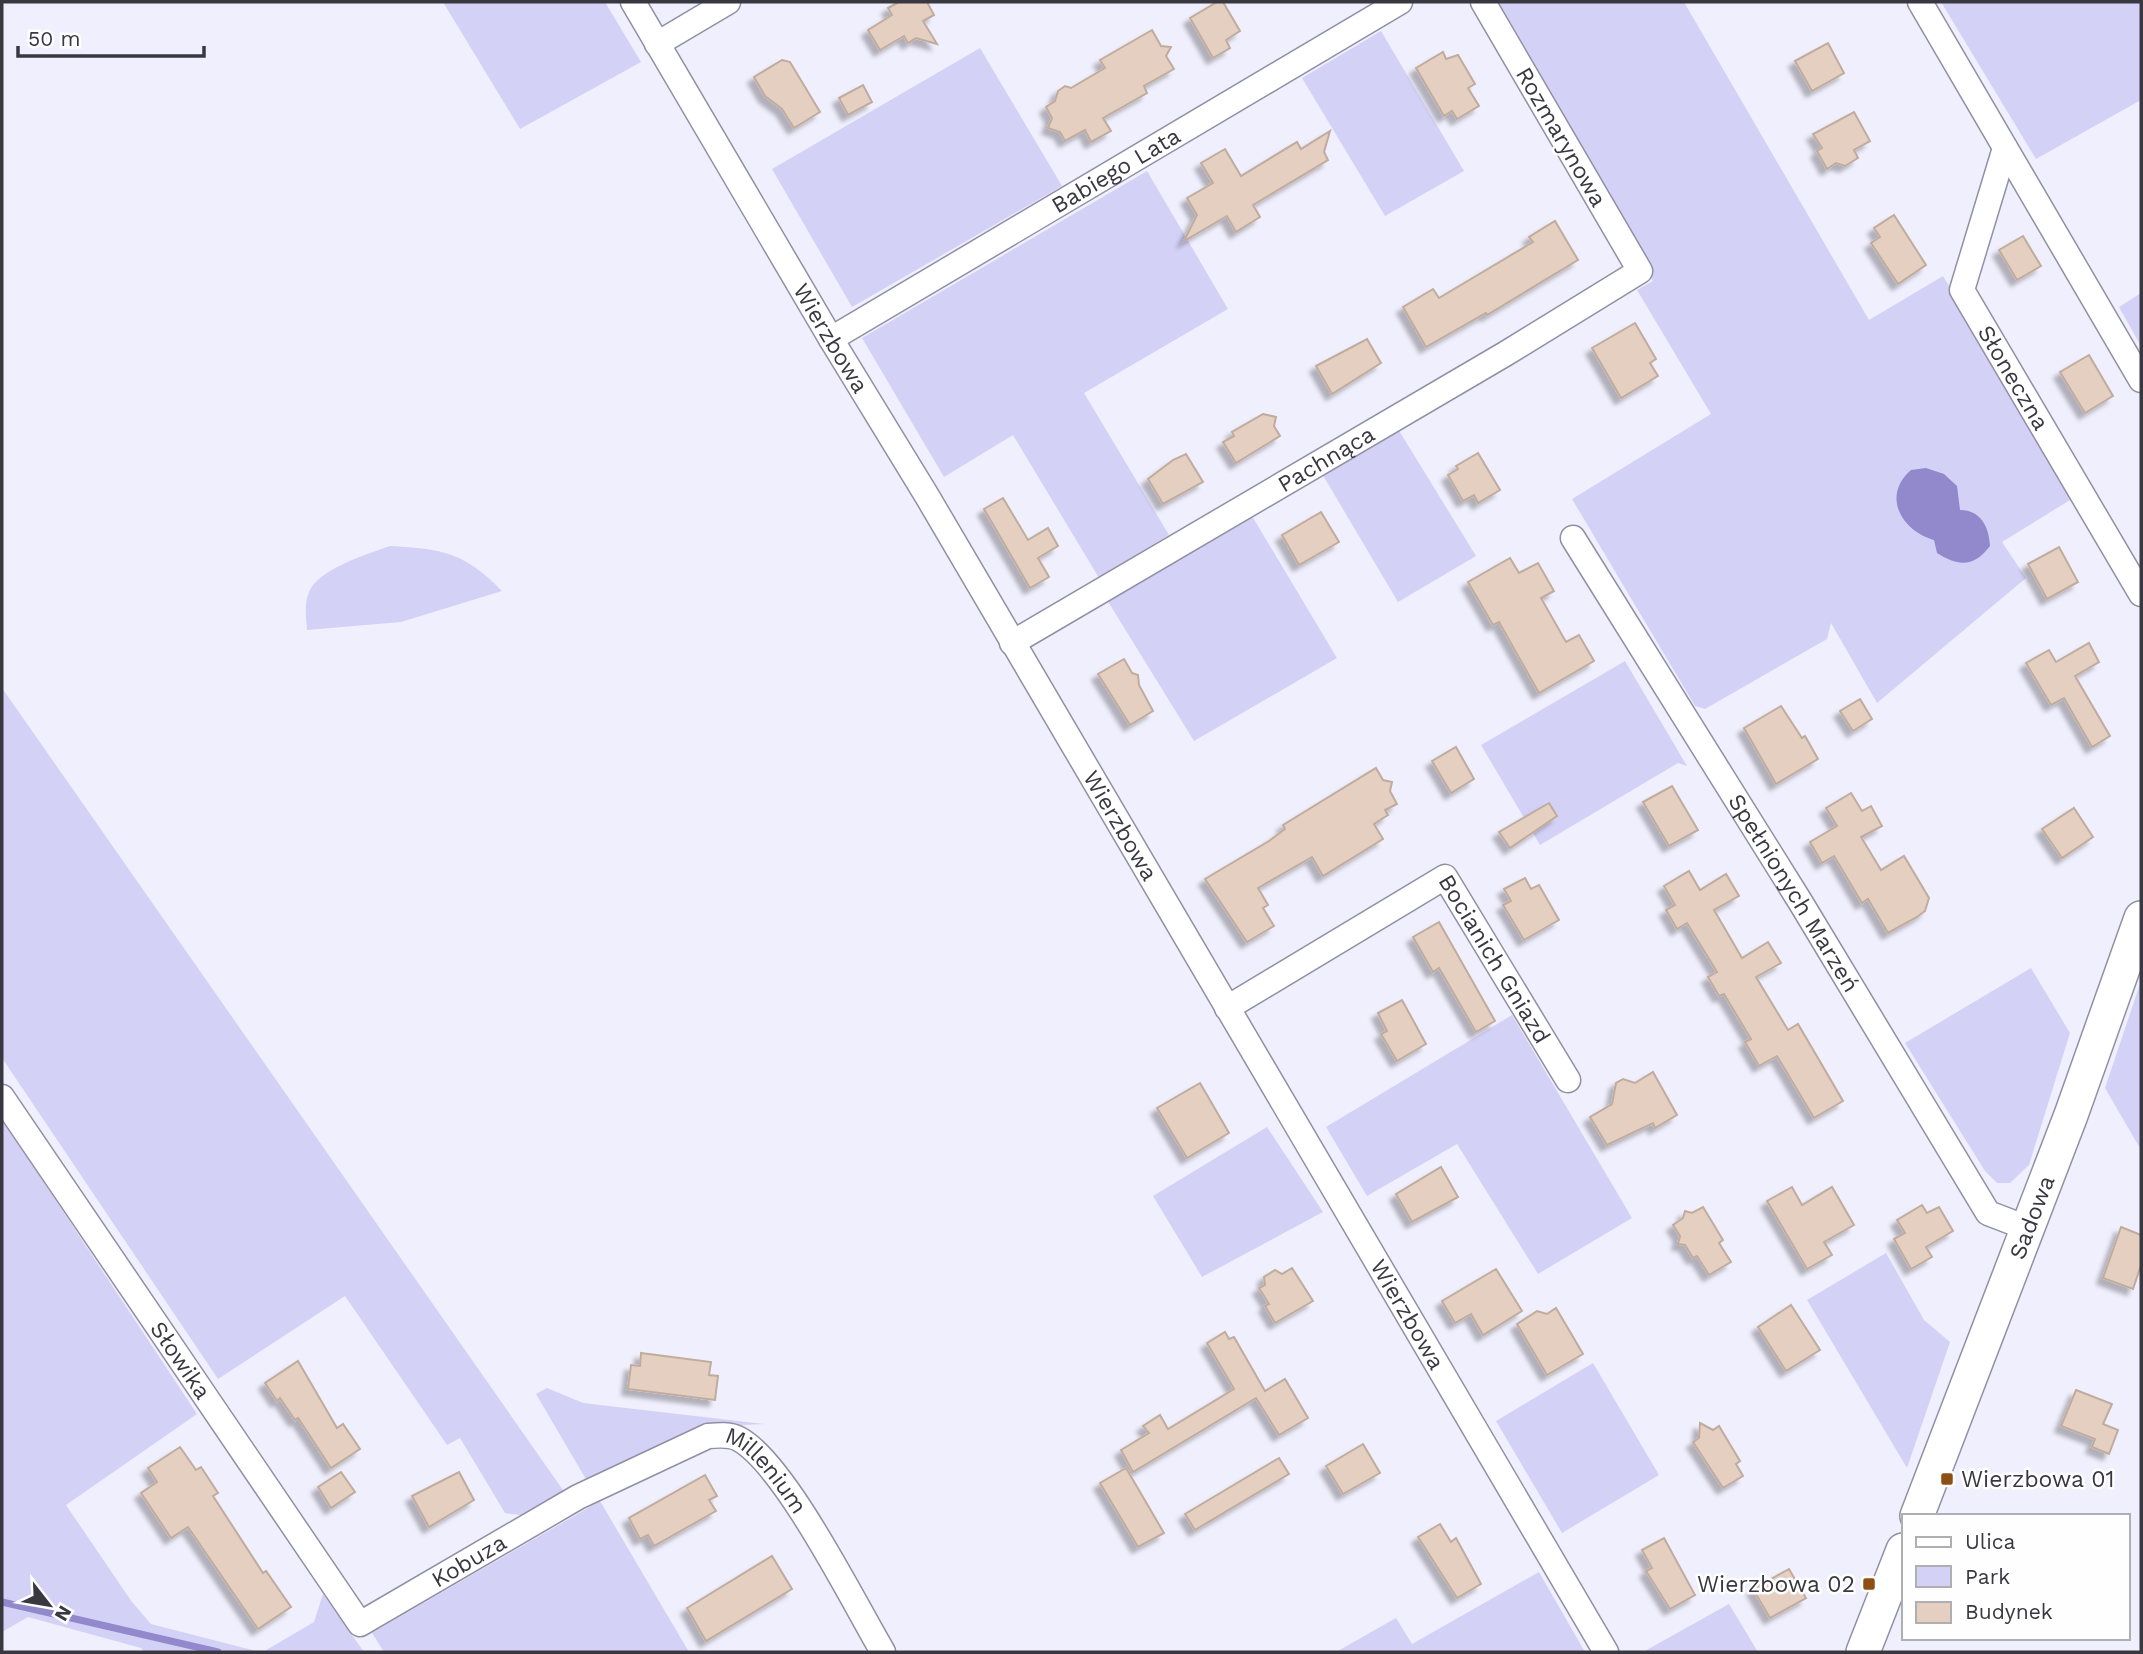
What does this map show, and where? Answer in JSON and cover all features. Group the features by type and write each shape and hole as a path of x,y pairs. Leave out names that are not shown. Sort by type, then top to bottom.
{"street":[{"name":"Wierzbowa","path":"633,2 831,340 927,496 1606,1652"},
{"path":"657,44 728,2"},
{"name":"Babiego Lata","path":"831,340 1400,2"},
{"name":"Rozmarynowa","path":"1483,2 1640,271"},
{"path":"1920,2 2141,380"},
{"name":"Słoneczna","path":"2005,148 1962,290 2141,594"},
{"name":"Pachnąca","path":"1012,643 1505,354 1640,271"},
{"name":"Spełnionych Marzeń","path":"1573,538 1801,903 1988,1213 2027,1228"},
{"name":"Bocianich Gniazd","path":"1227,1008 1445,877 1567,1080"},
{"name":"Sadowa","path":"1918,1514 2141,918"},
{"name":"Słowika","path":"2,1097 360,1623"},
{"name":"Millenium","path":"578,1497 708,1436 738,1438 760,1454 784,1484 883,1652"},
{"name":"Kobuza","path":"360,1623 578,1497"},
{"path":"1863,1652 1902,1553"}],"green space":[{"path":"443,2 605,2 641,62 520,129"},
{"path":"1491,2 1684,2 1869,320 1943,276 2075,497 2002,542 2026,578 1877,703 1831,623 1827,639 1705,709 1695,706 1572,499 1711,414 1637,290 1653,281"},
{"path":"1941,2 2139,2 2141,100 2036,159"},
{"path":"1381,31 1464,171 1385,216 1302,78"},
{"path":"980,48 1062,186 852,307 772,169"},
{"path":"1147,171 1228,309 1084,393 1169,535 1099,578 1013,435 944,477 862,338"},
{"path":"2141,293 2141,346 2119,307"},
{"path":"1398,429 1476,556 1398,602 1321,472"},
{"path":"1252,516 1337,658 1194,741 1107,600"},
{"path":"390,546 452,555 476,568 502,591 401,622 307,630 306,601 314,584 322,576 345,563"},
{"path":"1625,661 1687,766 1678,763 1540,845 1481,745"},
{"path":"2,688 565,1493 528,1516 505,1513 460,1438 447,1445 345,1296 218,1379 2,1058"},
{"path":"2031,968 2070,1033 2029,1165 2010,1183 1997,1183 1985,1171 1905,1043"},
{"path":"2141,981 2141,1150 2105,1088"},
{"path":"1512,1015 1632,1218 1538,1274 1457,1144 1367,1196 1326,1127"},
{"path":"2,1119 197,1414 66,1505 132,1602 151,1624 260,1652 144,1652 141,1648 28,1617 2,1632"},
{"path":"1267,1127 1323,1212 1202,1277 1153,1196"},
{"path":"1886,1253 1924,1320 1950,1342 1907,1468 1807,1300"},
{"path":"1593,1363 1659,1475 1562,1533 1496,1421"},
{"path":"547,1388 583,1403 765,1424 699,1427 587,1481 536,1394"},
{"path":"600,1501 689,1652 384,1652 372,1633"},
{"path":"1539,1572 1585,1652 1336,1652 1396,1618 1412,1644"},
{"path":"323,1594 364,1652 263,1652 314,1622"},
{"path":"1729,1604 1758,1652 1643,1652"}],"shaded area":[{"path":"1926,468 1944,474 1957,486 1960,510 1978,516 1986,526 1990,546 1978,558 1966,563 1952,561 1937,553 1934,540 1913,529 1899,511 1897,491 1902,480 1911,470"}],"building":[{"path":"899,2 927,2 934,15 923,21 937,44 916,38 908,43 904,36 880,50 868,30 892,15 888,8"},
{"path":"1217,2 1223,2 1240,31 1226,40 1230,48 1213,58 1190,18"},
{"path":"1152,30 1161,46 1171,47 1166,56 1174,69 1144,86 1147,93 1103,118 1111,131 1091,142 1085,130 1065,141 1060,132 1048,128 1052,118 1046,107 1055,101 1058,91 1065,86 1071,88 1105,68 1100,60"},
{"path":"1828,43 1844,73 1812,91 1795,61"},
{"path":"1443,52 1446,59 1458,55 1475,84 1468,88 1479,106 1457,119 1452,111 1444,116 1416,68"},
{"path":"782,60 790,62 820,112 794,128 782,109 765,96 754,77"},
{"path":"863,85 872,102 848,115 839,98"},
{"path":"1854,112 1870,141 1854,150 1858,158 1845,166 1836,163 1827,169 1817,151 1822,148 1813,134"},
{"path":"1330,131 1324,152 1328,160 1253,205 1260,217 1236,232 1227,216 1184,241 1197,215 1187,198 1213,183 1201,163 1225,149 1241,176 1297,142 1301,149"},
{"path":"1894,215 1926,265 1898,284 1871,243 1880,237 1874,228"},
{"path":"1555,221 1578,260 1487,315 1486,313 1426,347 1403,307 1433,289 1439,298 1533,242 1529,237"},
{"path":"2023,236 2041,266 2017,280 1999,250"},
{"path":"1635,323 1656,359 1650,363 1658,376 1621,398 1592,348"},
{"path":"1367,339 1381,363 1332,394 1316,366"},
{"path":"2089,355 2113,396 2085,413 2060,372"},
{"path":"1263,414 1276,417 1274,426 1280,436 1236,463 1223,442 1234,436 1232,432"},
{"path":"1478,453 1500,490 1478,503 1474,495 1463,501 1448,475 1458,469 1456,466"},
{"path":"1186,454 1203,482 1163,504 1148,479 1173,460"},
{"path":"1003,498 1028,540 1048,528 1058,546 1038,558 1049,577 1030,588 984,509"},
{"path":"1321,512 1339,542 1299,565 1282,535"},
{"path":"2059,547 2078,582 2047,599 2028,564"},
{"path":"1510,558 1519,573 1538,563 1554,591 1541,598 1566,642 1579,635 1594,661 1539,693 1499,622 1493,625 1468,582"},
{"path":"2089,643 2099,662 2075,676 2110,736 2092,747 2064,698 2051,705 2026,663 2049,650 2056,662"},
{"path":"1124,659 1132,673 1138,675 1139,685 1153,711 1130,725 1098,674"},
{"path":"1860,699 1872,719 1853,731 1840,711"},
{"path":"1781,706 1802,738 1805,736 1818,759 1776,784 1744,728"},
{"path":"1456,747 1474,779 1451,793 1432,761"},
{"path":"1376,768 1383,780 1392,782 1390,791 1397,804 1385,810 1388,815 1374,824 1383,839 1323,876 1312,857 1258,888 1268,905 1263,908 1274,926 1247,942 1205,879 1269,841 1285,829 1283,825"},
{"path":"1672,786 1698,830 1669,846 1643,802"},
{"path":"1851,793 1862,811 1871,806 1882,826 1861,837 1881,870 1904,856 1929,898 1925,911 1888,933 1868,899 1862,903 1834,856 1822,863 1810,842 1837,826 1826,808"},
{"path":"1549,803 1557,816 1510,848 1499,832"},
{"path":"2074,808 2093,837 2062,858 2042,829"},
{"path":"1689,871 1700,890 1726,874 1739,896 1714,910 1742,958 1768,942 1781,963 1756,977 1788,1030 1798,1024 1843,1101 1814,1118 1777,1056 1759,1066 1745,1042 1751,1039 1724,994 1719,996 1708,977 1717,972 1687,923 1677,929 1666,910 1675,905 1664,886"},
{"path":"1525,878 1531,889 1539,885 1559,920 1524,940 1503,905 1511,901 1504,889"},
{"path":"1439,922 1495,1021 1476,1032 1439,968 1433,972 1413,937"},
{"path":"1402,1000 1426,1044 1397,1061 1381,1034 1387,1031 1378,1013"},
{"path":"1653,1072 1677,1115 1655,1128 1653,1123 1607,1145 1590,1117 1612,1104 1616,1083 1623,1079 1635,1083"},
{"path":"1200,1083 1229,1133 1187,1158 1157,1108"},
{"path":"1441,1167 1458,1197 1412,1222 1396,1194"},
{"path":"1792,1187 1802,1205 1832,1187 1854,1225 1824,1242 1832,1255 1807,1269 1767,1201"},
{"path":"1922,1205 1927,1213 1939,1207 1953,1231 1926,1247 1932,1257 1911,1269 1894,1239 1905,1233 1897,1220"},
{"path":"1703,1207 1723,1240 1719,1243 1731,1262 1709,1275 1697,1256 1693,1258 1685,1245 1678,1244 1680,1236 1673,1225 1683,1218 1685,1211 1692,1213"},
{"path":"2121,1227 2141,1235 2141,1265 2133,1289 2103,1278"},
{"path":"1292,1268 1313,1301 1275,1323 1265,1306 1269,1304 1259,1288 1265,1285 1264,1277 1275,1270 1282,1274"},
{"path":"1496,1269 1522,1311 1483,1335 1471,1314 1455,1323 1442,1301"},
{"path":"1791,1305 1820,1350 1786,1371 1758,1327"},
{"path":"1556,1308 1583,1354 1547,1375 1517,1324 1537,1311 1547,1314"},
{"path":"1225,1332 1229,1339 1234,1337 1265,1391 1285,1379 1308,1418 1279,1435 1256,1398 1133,1472 1121,1450 1149,1433 1143,1426 1160,1415 1168,1429 1234,1389 1207,1343"},
{"path":"641,1353 711,1362 709,1375 718,1376 715,1400 628,1389 631,1365 640,1366"},
{"path":"298,1361 337,1428 343,1424 360,1449 331,1468 298,1418 295,1420 280,1398 277,1401 265,1383"},
{"path":"2076,1390 2112,1404 2103,1424 2118,1430 2109,1454 2092,1447 2095,1439 2061,1426"},
{"path":"1700,1423 1713,1430 1719,1426 1740,1461 1736,1464 1743,1476 1723,1488 1693,1442 1699,1438"},
{"path":"1363,1444 1380,1473 1343,1494 1326,1466"},
{"path":"180,1447 196,1470 201,1467 218,1493 213,1496 263,1573 266,1571 291,1607 258,1629 188,1527 171,1538 141,1493 157,1482 148,1468"},
{"path":"1279,1458 1289,1474 1195,1530 1185,1514"},
{"path":"1126,1468 1164,1533 1138,1547 1100,1483"},
{"path":"341,1472 355,1492 331,1508 318,1487"},
{"path":"459,1472 474,1500 429,1527 412,1496"},
{"path":"705,1475 717,1496 709,1500 716,1511 654,1546 648,1535 640,1539 629,1518"},
{"path":"1440,1524 1451,1542 1456,1538 1481,1584 1457,1598 1418,1537"},
{"path":"1664,1538 1695,1595 1670,1609 1646,1571 1652,1568 1642,1550"},
{"path":"772,1556 792,1589 706,1641 687,1608"},
{"path":"1789,1569 1806,1598 1770,1618 1753,1589"}],"waterway":[{"path":"2,1602 218,1652"}],"place":[{"name":"Wierzbowa 01","path":"1947,1479"},
{"name":"Wierzbowa 02","path":"1869,1584"}]}
